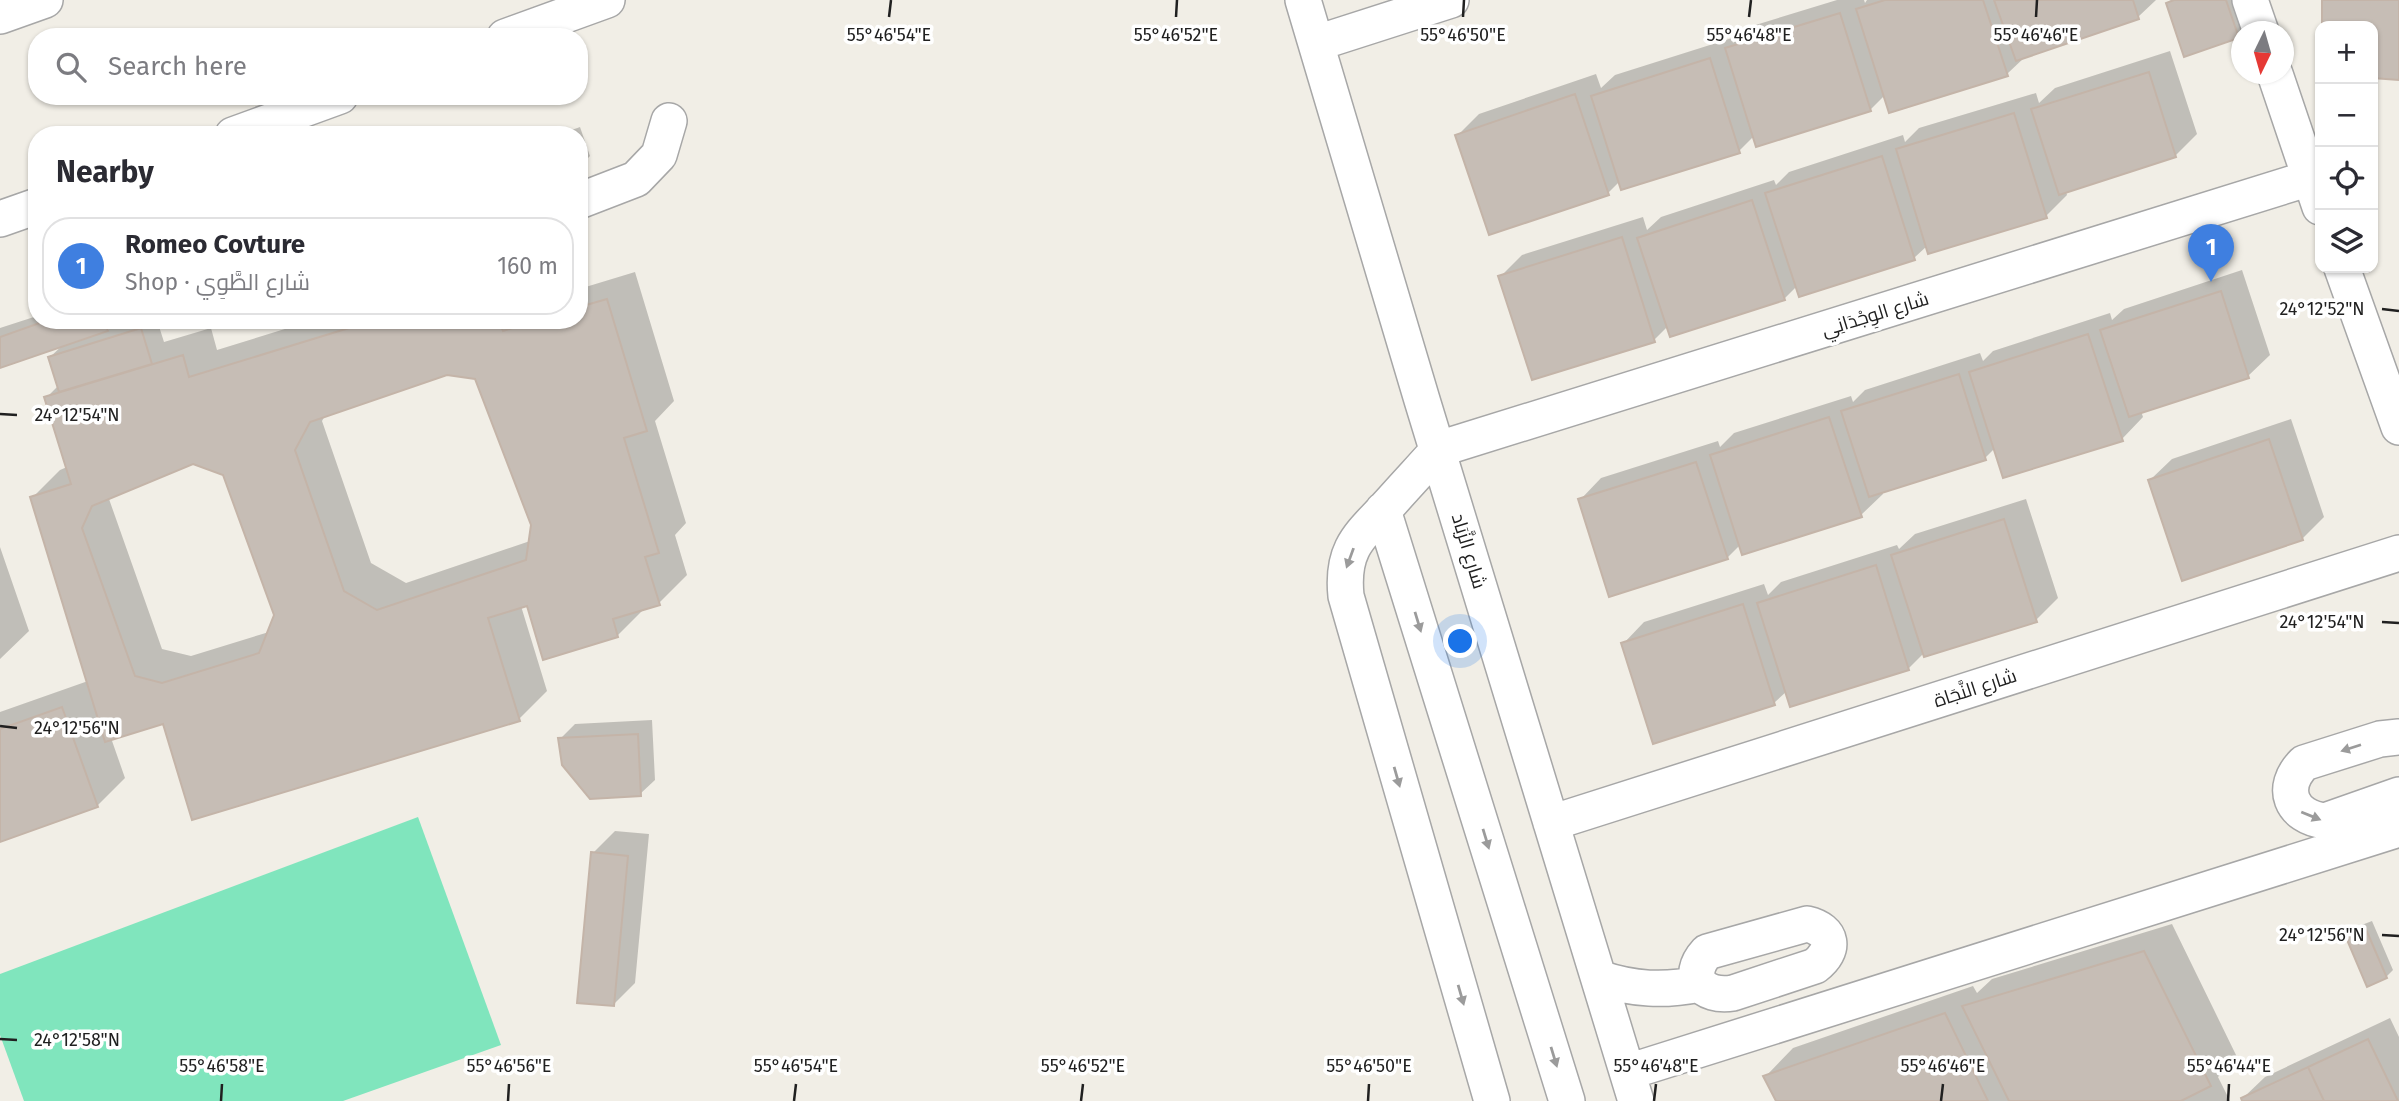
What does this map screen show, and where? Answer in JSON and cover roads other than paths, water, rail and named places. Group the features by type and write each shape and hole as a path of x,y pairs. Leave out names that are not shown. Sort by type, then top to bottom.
{"street":[{"path":"0,16 45,0"},
{"path":"530,28 607,0"},
{"name":"شارع الزَّبَاد","path":"1303,0 1632,1086"},
{"path":"1317,43 1451,0"},
{"path":"2250,0 2257,21"},
{"path":"2278,84 2315,192"},
{"path":"258,126 315,105"},
{"path":"588,198 636,179 659,155 669,121"},
{"name":"شارع الوِجْدَانِي","path":"1439,449 2315,192"},
{"path":"0,219 28,209"},
{"path":"2344,273 2399,427"},
{"path":"1439,449 1367,524 1349,555 1344,576 1346,596 1492,1101"},
{"path":"1383,510 1567,1101"},
{"name":"شارع النَّجَاة","path":"1551,823 2399,554"},
{"path":"2399,737 2380,739 2304,763 2295,771 2290,794 2294,805 2302,814 2313,820 2325,821 2399,795"},
{"path":"1632,1086 2399,829"},
{"path":"1599,978 1624,987 1649,990 1700,984"}],"place":[{"name":"Romeo Covture","path":"2211,282"}]}
